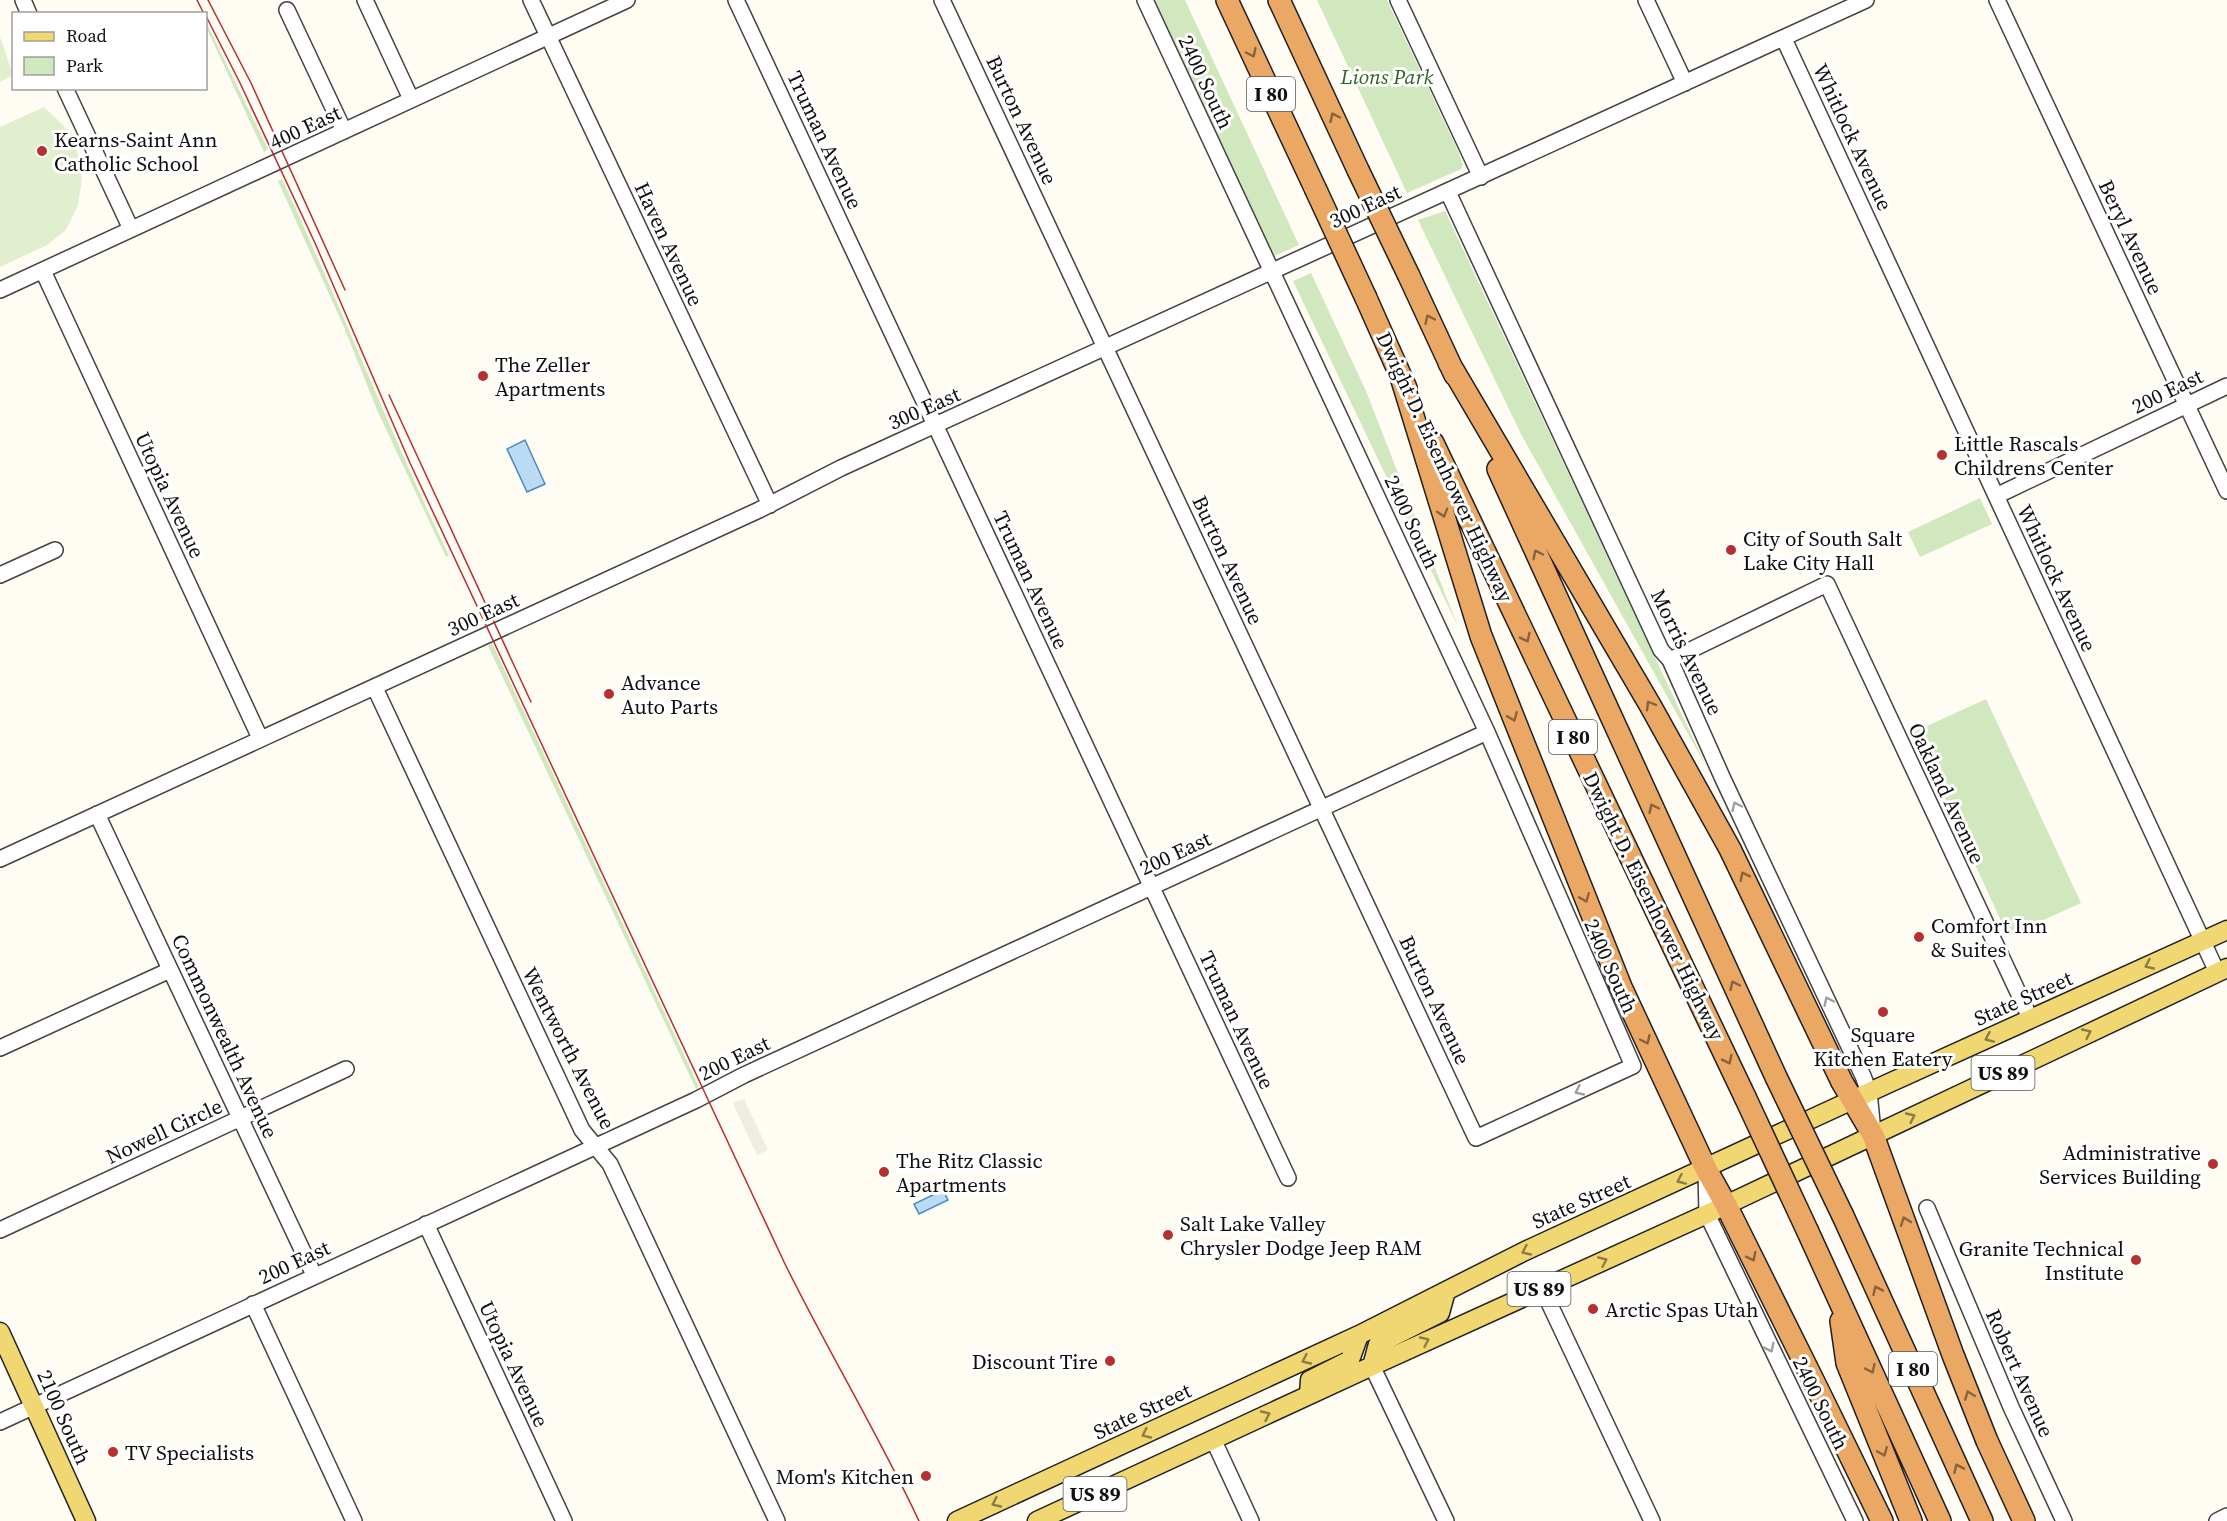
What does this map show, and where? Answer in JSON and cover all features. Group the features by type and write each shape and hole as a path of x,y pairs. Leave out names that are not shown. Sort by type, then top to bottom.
{"highway":[{"name":"Dwight D. Eisenhower Highway","path":"1227,0 1401,377 1745,1097 1940,1521"},
{"name":"Dwight D. Eisenhower Highway","path":"1280,0 1982,1521"},
{"path":"1449,363 1650,705 1730,849 1842,1082 1861,1096 1953,1355 1987,1442 2021,1514"},
{"path":"1401,377 1481,636 1621,987 1706,1169 1882,1521"},
{"path":"1838,1296 1847,1363 1911,1521"}],"main road":[{"name":"State Street","path":"957,1521 1359,1335 1521,1253 2227,930"},
{"name":"US 89","path":"1037,1521 1707,1214 2222,970"},
{"path":"1372,1366 1378,1344 1440,1313 1446,1291"},
{"name":"2100 South","path":"0,1332 86,1521"},
{"path":"1309,1395 1310,1380 1350,1359 1359,1335"}],"street":[{"path":"365,0 411,99"},
{"name":"Haven Avenue","path":"531,0 770,505"},
{"name":"400 East","path":"0,290 627,0"},
{"name":"Truman Avenue","path":"736,0 1288,1178"},
{"name":"Burton Avenue","path":"942,0 1476,1138"},
{"name":"2400 South","path":"1144,0 1487,732 1633,1066 1476,1138"},
{"path":"1398,0 1481,177"},
{"path":"1646,0 1685,83"},
{"name":"300 East","path":"0,859 770,505 841,468 1106,349 1866,0"},
{"name":"Beryl Avenue","path":"1997,0 2227,491"},
{"path":"287,10 344,132"},
{"name":"Whitlock Avenue","path":"1784,39 2202,941 2222,970"},
{"path":"65,90 131,230"},
{"name":"Morris Avenue","path":"1448,192 1661,650 1670,660 1861,1096"},
{"name":"Utopia Avenue","path":"43,270 260,738"},
{"name":"200 East","path":"1996,496 2227,386"},
{"path":"0,575 55,550"},
{"name":"Oakland Avenue","path":"1670,660 1827,584 2031,1020"},
{"name":"Wentworth Avenue","path":"375,688 582,1130 609,1164 620,1185 777,1521"},
{"name":"200 East","path":"0,1422 1487,732"},
{"name":"Commonwealth Avenue","path":"98,814 314,1275"},
{"path":"0,1048 170,970"},
{"name":"Nowell Circle","path":"0,1230 346,1069"},
{"name":"2400 South","path":"1706,1169 1707,1214 1855,1521"},
{"name":"Robert Avenue","path":"1927,1208 2011,1407 2064,1521"},
{"name":"Utopia Avenue","path":"426,1224 564,1521"},
{"path":"1542,1288 1652,1521"},
{"path":"253,1304 354,1521"},
{"path":"1372,1366 1446,1521"},
{"path":"1213,1440 1251,1521"},
{"path":"2217,1521 2227,1516"}],"green space":[{"path":"1155,0 1185,0 1299,245 1274,256"},
{"name":"Lions Park","path":"1317,0 1387,0 1458,151 1463,165 1461,169 1407,193"},
{"path":"207,24 268,149 264,152 207,29"},
{"path":"0,37 12,76 0,82"},
{"name":"Kearns-Saint Ann Catholic School","path":"44,107 64,126 77,150 82,178 78,205 66,230 47,245 0,267 0,127"},
{"path":"282,179 449,556 446,557 377,410 344,327 278,181"},
{"path":"1445,211 1707,768 1521,434 1418,220"},
{"path":"1311,273 1366,391 1458,627 1293,281"},
{"path":"1980,498 1992,524 1920,557 1908,532"},
{"path":"492,643 699,1087 696,1089 488,646"},
{"path":"1986,699 2081,903 2008,936 1914,732"}],"shaded area":[{"path":"744,1099 768,1150 757,1155 733,1103"}],"water":[{"path":"525,440 545,484 527,492 507,449"},
{"path":"943,1190 948,1200 919,1214 914,1204"}],"tram line":[{"path":"197,0 203,12"},
{"path":"208,0 251,83 345,290"},
{"path":"207,18 315,243 410,463 785,1264 919,1521"},
{"path":"389,395 531,702"}],"place":[{"name":"Kearns-Saint Ann Catholic School","path":"42,151"},
{"name":"The Zeller Apartments","path":"483,376"},
{"name":"Little Rascals Childrens Center","path":"1942,455"},
{"name":"City of South Salt Lake City Hall","path":"1731,550"},
{"name":"Advance Auto Parts","path":"609,694"},
{"name":"Comfort Inn & Suites","path":"1919,937"},
{"name":"Square Kitchen Eatery","path":"1883,1012"},
{"name":"Administrative Services Building","path":"2213,1164"},
{"name":"The Ritz Classic Apartments","path":"884,1172"},
{"name":"Salt Lake Valley Chrysler Dodge Jeep RAM","path":"1168,1235"},
{"name":"Granite Technical Institute","path":"2136,1260"},
{"name":"Arctic Spas Utah","path":"1593,1309"},
{"name":"Discount Tire","path":"1110,1361"},
{"name":"TV Specialists","path":"113,1452"},
{"name":"Mom's Kitchen","path":"926,1476"}]}
